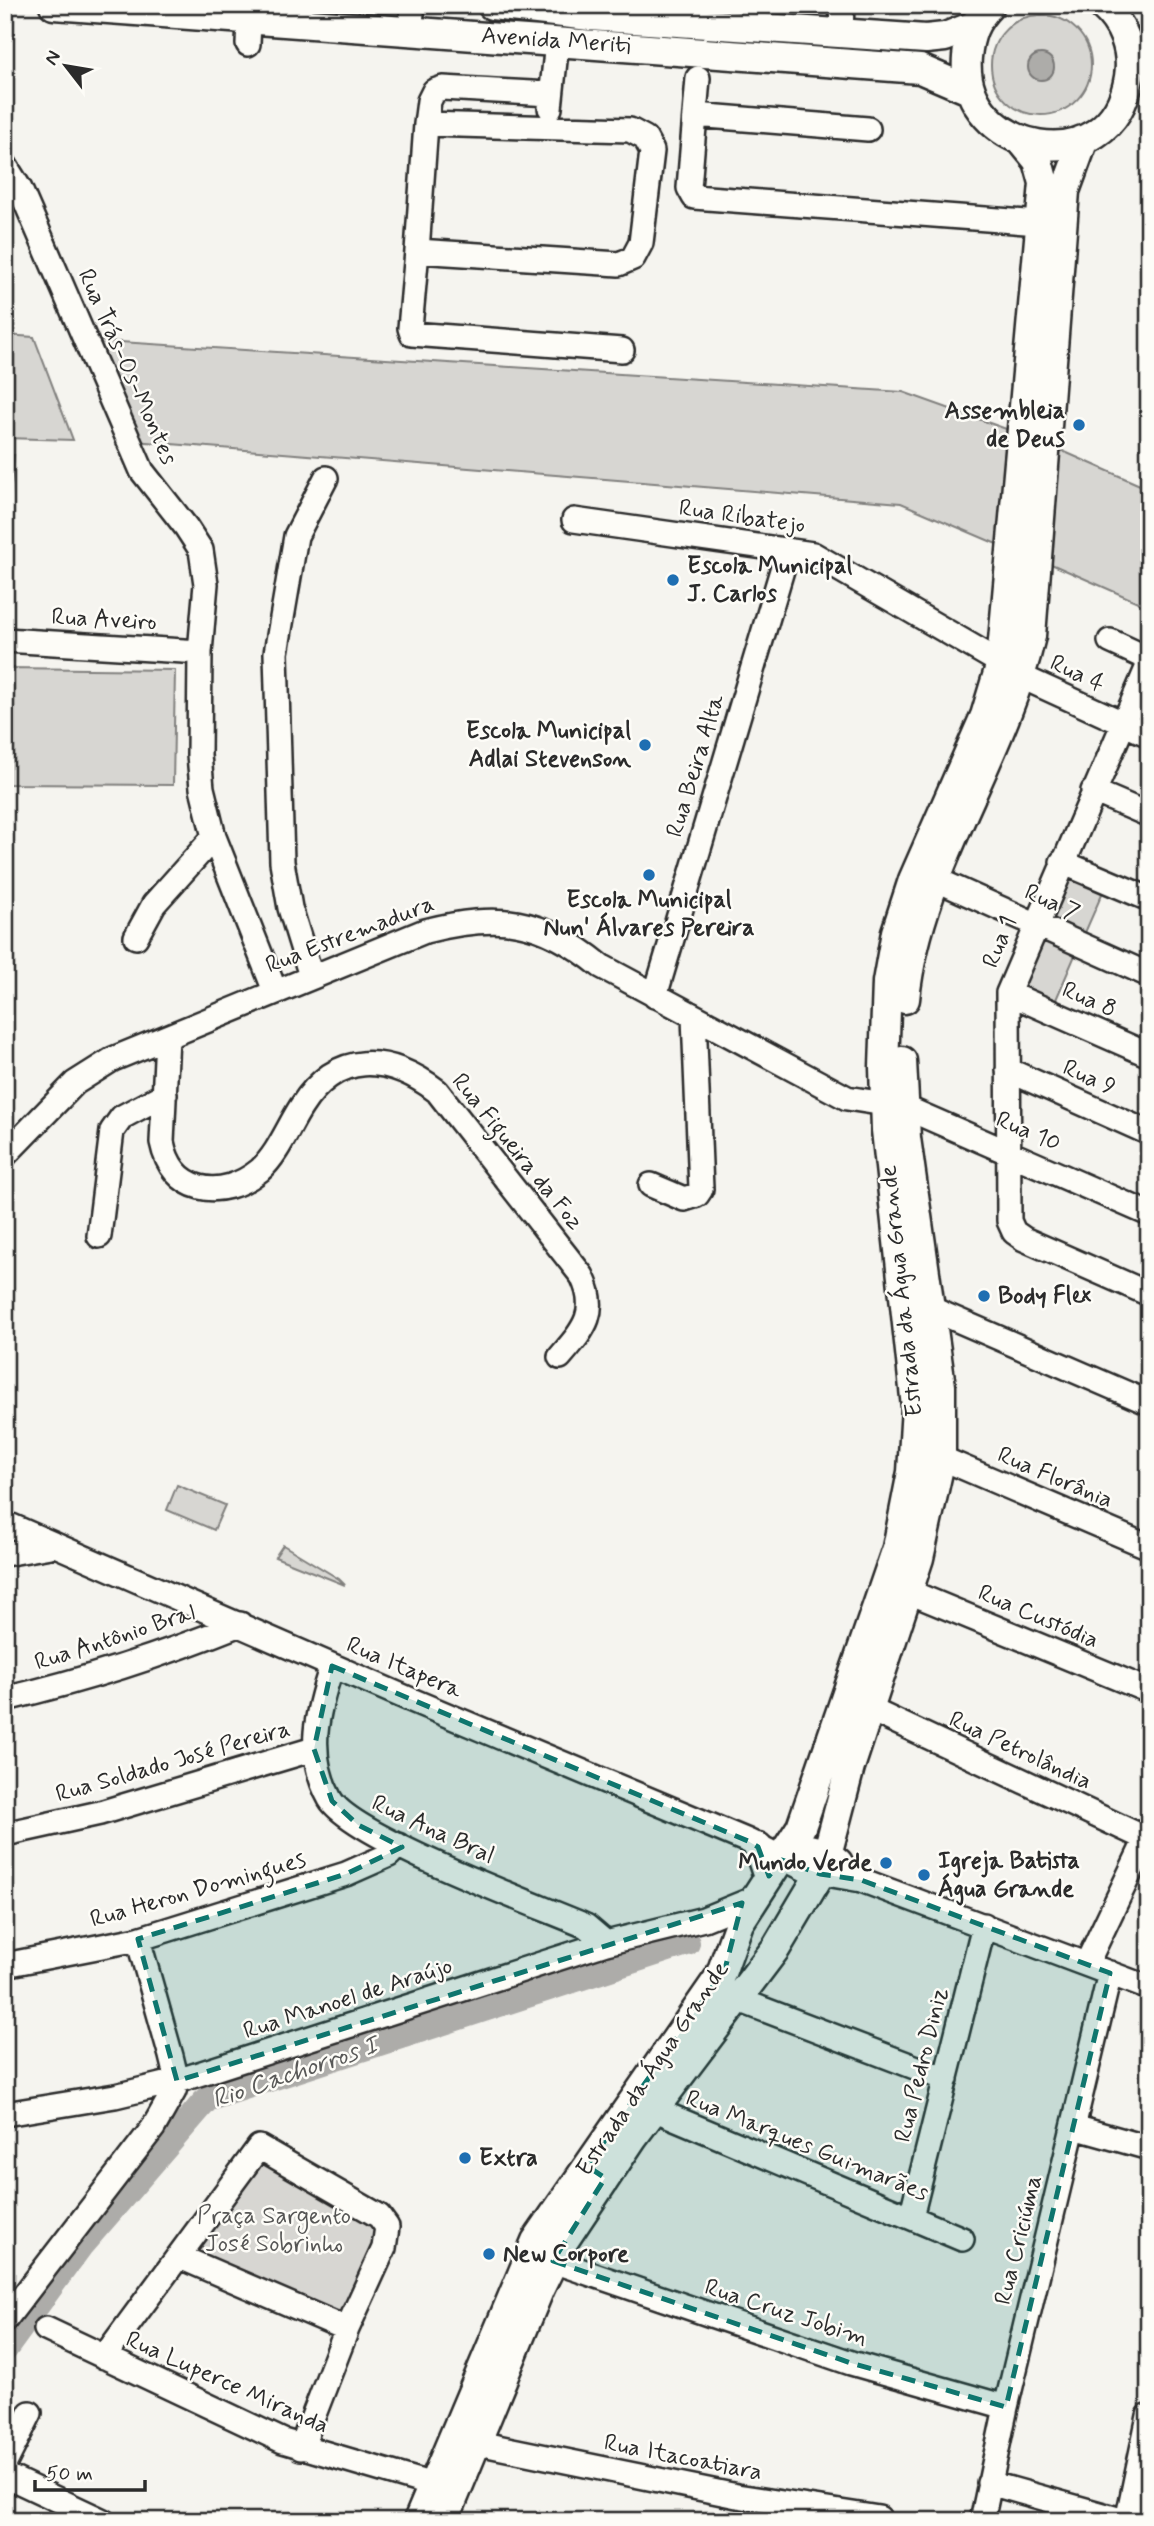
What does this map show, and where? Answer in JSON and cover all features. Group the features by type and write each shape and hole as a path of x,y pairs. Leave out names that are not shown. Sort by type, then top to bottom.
{"main road":[{"name":"Avenida Meriti","path":"54,5 200,11 249,32 412,18 557,41 920,69 970,90"},
{"name":"Avenida Meriti","path":"492,5 635,12 841,33 938,39 981,15"},
{"path":"1102,5 1139,48 1149,52"},
{"path":"981,15 966,68 970,90 993,123 1020,139 1041,147 1083,142 1100,131 1119,105 1128,82 1130,62 1121,27"},
{"path":"1119,105 1149,92"},
{"name":"Estrada da Água Grande","path":"644,2106 739,2000 776,1948 824,1863 869,1709 919,1558 941,1458 941,1386 932,1309 894,1106 907,979 922,916 934,879 1002,729 1011,670 1042,170 1020,139"},
{"name":"Estrada da Água Grande","path":"418,2521 528,2258 543,2229 596,2172 644,2106 725,1969 733,1938 765,1870 808,1812 901,1533 912,1472 916,1407 885,1003 896,932 919,863 985,716 1011,670 1033,622 1065,191 1083,142"},
{"path":"733,1938 757,1950 776,1948"},
{"name":"Estrada da Água Grande","path":"444,2521 553,2261 596,2172"}],"street":[{"path":"841,33 842,5"},
{"path":"634,47 635,12"},
{"path":"547,127 557,41"},
{"path":"698,78 689,188 694,197 1040,223"},
{"path":"551,94 443,88 434,91 429,101 426,124 410,328 412,334 622,350"},
{"path":"695,115 867,129"},
{"path":"417,251 619,264 632,258 641,243 652,151 645,138 630,130 426,124"},
{"name":"Rua Trás-Os-Montes","path":"5,165 20,189 142,471 187,527 201,550 206,584 200,652 199,755 202,788 214,837 275,991"},
{"path":"311,976 284,883 277,755 276,653 296,536 326,478"},
{"name":"Rua Ribatejo","path":"574,520 813,554 1011,670"},
{"name":"Rua Beira Alta","path":"655,996 788,550"},
{"name":"Rua Aveiro","path":"5,640 200,652"},
{"path":"1110,641 1149,662"},
{"name":"Rua 1","path":"1149,662 1035,924 1008,993 1009,1221 1014,1232 1039,1247 1149,1294"},
{"name":"Rua 4","path":"1011,670 1149,735"},
{"path":"1093,791 1149,815"},
{"path":"136,937 154,904 214,837"},
{"path":"1062,862 1149,899"},
{"name":"Rua 7","path":"934,879 1149,975"},
{"name":"Rua Estremadura","path":"5,1154 75,1083 113,1059 425,930 469,920 522,923 574,944 601,966 847,1098 894,1106"},
{"name":"Rua 8","path":"1008,993 1149,1055"},
{"path":"651,1185 684,1199 697,1195 701,1189 694,1017"},
{"name":"Rua Figueira da Foz","path":"167,1037 162,1142 173,1171 189,1185 209,1189 239,1183 260,1169 321,1081 342,1068 358,1063 382,1063 417,1076 437,1091 582,1276 590,1292 591,1308 581,1331 560,1357"},
{"name":"Rua 9","path":"1008,1070 1149,1133"},
{"path":"99,1236 112,1131 122,1117 165,1094"},
{"name":"Rua 10","path":"894,1106 1149,1213"},
{"path":"932,1309 1149,1403"},
{"name":"Rua Florânia","path":"941,1458 1149,1546"},
{"name":"Rua Itapera","path":"5,1523 332,1666 765,1870 824,1863 861,1880 1149,1988"},
{"path":"5,1554 56,1545"},
{"name":"Rua Custódia","path":"907,1591 1149,1691"},
{"name":"Rua Antônio Bral","path":"5,1699 71,1684 187,1646 240,1624"},
{"name":"Rua Ana Bral","path":"332,1666 318,1710 314,1749 325,1788 339,1810 358,1825 398,1845 586,1926 606,1944"},
{"name":"Rua Petrolândia","path":"869,1709 1148,1837"},
{"name":"Rua Soldado José Pereira","path":"5,1833 100,1814 314,1749"},
{"path":"1087,1964 1148,1837"},
{"name":"Rua Heron Domingues","path":"6,1959 138,1939 346,1874 389,1855 398,1845"},
{"name":"Rua Manoel de Araújo","path":"5,2114 115,2096 177,2081 606,1944 704,1919 765,1870"},
{"path":"704,1919 733,1938"},
{"name":"Rua Pedro Diniz","path":"911,2217 984,1925"},
{"path":"5,2319 153,2128 172,2097 177,2081 138,1939"},
{"name":"Rua Criciúma","path":"982,2521 1006,2407 1110,1973"},
{"path":"739,2000 946,2079"},
{"name":"Rua Marques Guimarães","path":"644,2106 962,2239"},
{"path":"1074,2127 1149,2148"},
{"path":"104,2357 259,2147 379,2216 387,2227 388,2235 347,2329 301,2448"},
{"path":"180,2257 347,2329"},
{"name":"Rua Cruz Jobim","path":"553,2261 851,2363 1006,2407"},
{"name":"Rua Luperce Miranda","path":"46,2329 301,2448 433,2485"},
{"path":"5,2463 30,2413"},
{"path":"989,2483 1126,2521 1149,2416"},
{"name":"Rua Itacoatiara","path":"478,2443 737,2496 879,2518"},
{"path":"5,2475 103,2521"}],"highlighted area":[{"path":"332,1666 748,1841 758,1847 769,1876 782,1860 820,1874 861,1880 1110,1973 1006,2407 851,2363 553,2261 605,2178 587,2166 725,1969 742,1903 177,2081 138,1939 346,1874 402,1847 358,1825 332,1801 314,1749"}],"green space":[{"path":"1041,15 1060,19 1077,29 1087,46 1091,65 1087,84 1077,101 1060,111 1041,115 1022,111 1005,101 995,84 991,65 995,46 1005,29 1022,19"},
{"path":"5,335 34,337 73,440 5,438"},
{"path":"89,340 903,392 1009,430 999,545 901,503 134,441"},
{"path":"1058,449 1149,489 1149,607 1049,563"},
{"path":"5,455 14,455 5,550"},
{"path":"5,668 175,670 173,785 5,784"},
{"path":"1069,871 1105,887 1084,935 1048,919"},
{"path":"1040,937 1076,953 1055,1002 1019,986"},
{"path":"177,1485 225,1505 214,1530 167,1510"},
{"path":"283,1545 339,1579 345,1585 275,1557"},
{"name":"Praça Sargento José Sobrinho","path":"258,2155 388,2236 336,2316 187,2254"}],"shaded area":[{"path":"1041,54 1050,58 1054,67 1050,76 1041,80 1032,76 1028,67 1032,58"}],"waterway":[{"name":"Rio Cachorros I","path":"5,2349 80,2246 207,2099 687,1943"}],"place":[{"name":"Assembleia de Deus","path":"1079,425"},
{"name":"Escola Municipal J. Carlos","path":"673,580"},
{"name":"Escola Municipal Adlai Stevenson","path":"645,745"},
{"name":"Escola Municipal Nun' Álvares Pereira","path":"649,875"},
{"name":"Body Flex","path":"984,1296"},
{"name":"Mundo Verde","path":"886,1863"},
{"name":"Igreja Batista Água Grande","path":"924,1875"},
{"name":"Extra","path":"465,2158"},
{"name":"New Corpore","path":"489,2254"}]}
